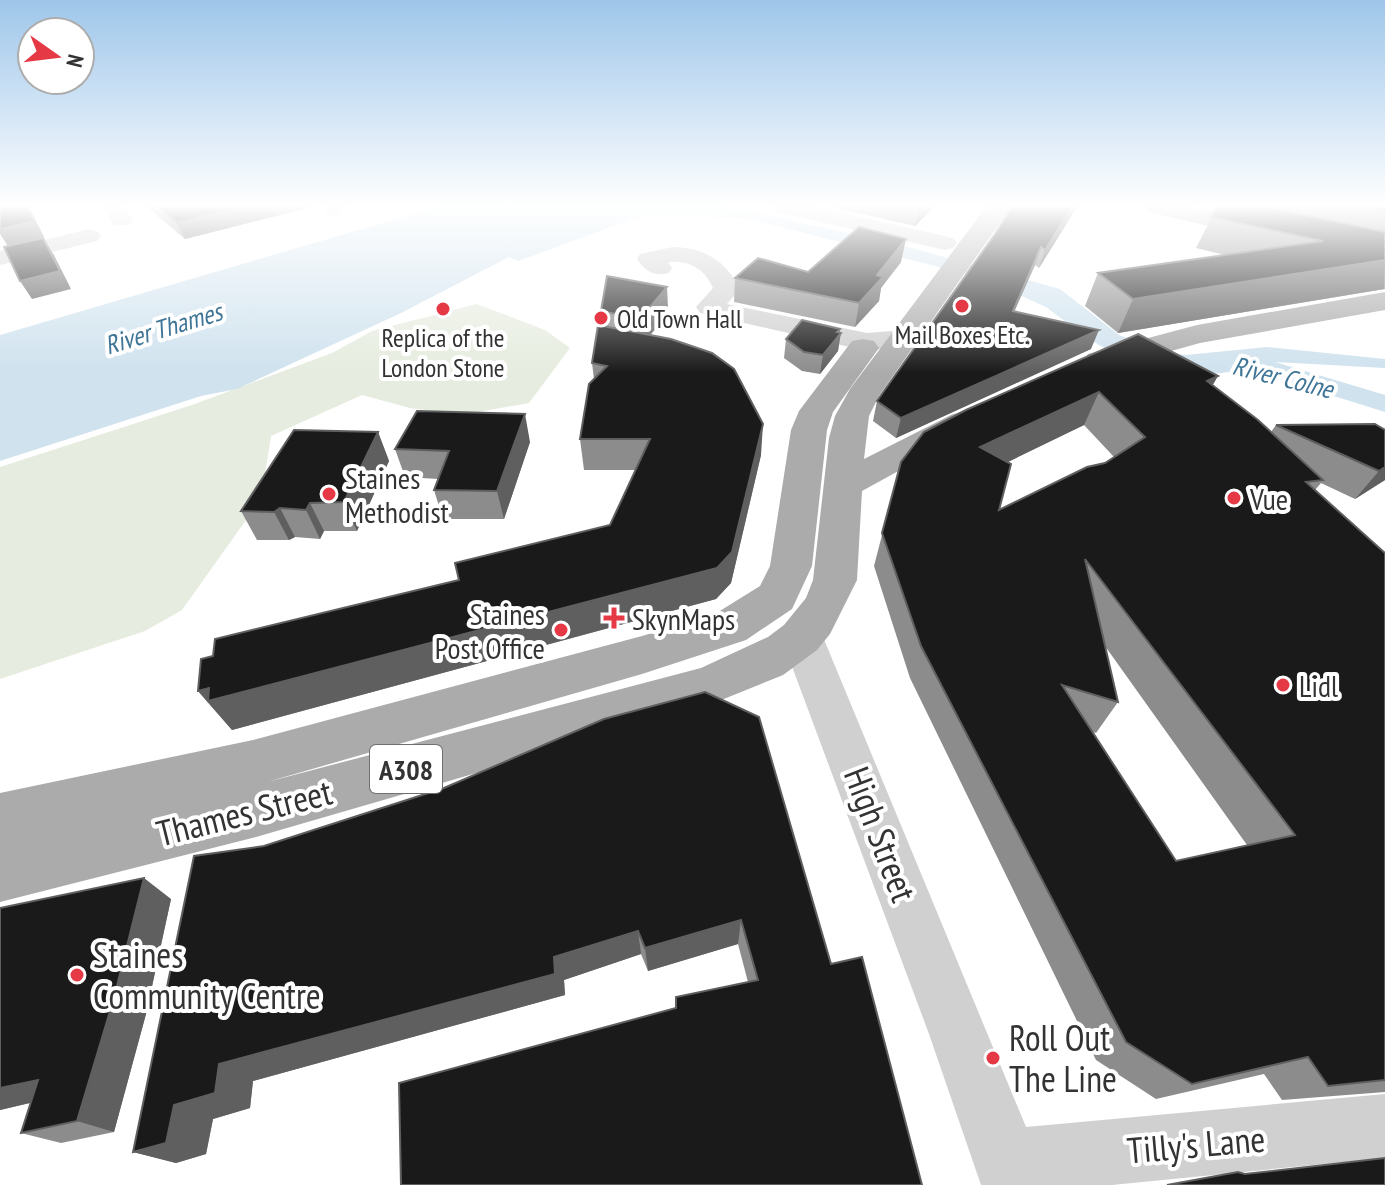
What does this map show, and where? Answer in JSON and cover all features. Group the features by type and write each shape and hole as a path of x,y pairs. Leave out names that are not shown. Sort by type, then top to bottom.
{"main road":[{"name":"A308","path":"941,262 867,342 816,411 804,461 791,566 783,587 784,622 820,618 835,580 852,416 862,396 904,338 943,262"},
{"path":"1068,375 1110,356 1147,346 1385,301"},
{"path":"845,484 865,471 988,411"},
{"name":"Thames Street","path":"0,819 283,755 642,655 730,627 784,622"},
{"name":"Thames Street","path":"0,873 256,811 704,687 765,663 784,622"}],"street":[{"path":"653,262 660,268"},
{"path":"702,262 720,274 727,289 709,307 788,328 867,342 904,338"},
{"name":"High Street","path":"784,622 959,1034 1011,1173"},
{"name":"Tilly's Lane","path":"1011,1173 1385,1126"}],"shaded area":[{"path":"477,304 545,330 570,348 529,403 461,415 410,408 362,395 271,436 261,499 182,610 145,631 0,679 0,467 192,405 332,353 372,331"}],"water":[{"name":"River Thames","path":"248,262 499,262 401,313 237,389 201,396 0,461 0,335"},
{"name":"River Colne","path":"921,262 964,262 1060,289 1119,335 1167,353 1186,355 1267,347 1385,359 1385,368 1275,362 1385,395 1385,412 1257,372 1204,375 1151,373 1090,340 1046,307 979,277"}],"building":[{"path":"11,262 56,262 60,271 20,281"},
{"path":"753,262 773,262 808,272 819,262 887,262 877,275 883,277 859,303 735,278"},
{"path":"975,262 1034,262 1013,311 1099,330 901,418 877,401"},
{"path":"1173,262 1370,262 1133,299 1098,273"},
{"path":"607,276 667,287 640,319 601,311"},
{"path":"802,320 840,329 837,332 841,333 823,355 804,352 786,339"},
{"path":"598,325 671,339 712,353 734,369 763,424 732,552 717,568 208,701 209,688 198,691 201,659 213,656 215,639 459,580 455,563 610,525 650,439 580,439 589,384 607,366 592,363"},
{"path":"1138,334 1218,376 1207,381 1258,420 1323,480 1306,482 1385,553 1385,1080 1328,1086 1308,1057 1192,1084 1126,1042 921,646 882,533 901,462 924,432 966,410","holes":["1099,392 1145,437 1105,463 1087,467 999,510 1011,464 980,447","1085,559 1295,835 1176,861 1062,685 1118,702"]},
{"path":"417,411 525,414 497,491 434,490 449,451 395,449"},
{"path":"1375,424 1385,430 1385,467 1379,471 1276,425"},
{"path":"294,430 378,432 344,502 310,503 306,510 241,511"},
{"path":"705,692 759,717 831,964 862,957 922,1185 401,1185 399,1083 676,1008 676,997 758,980 741,920 645,948 638,931 554,957 555,974 219,1064 215,1093 174,1105 166,1143 133,1152 194,856 264,846 444,788 604,719"},
{"name":"Staines Community Centre","path":"144,878 114,998 77,1121 21,1133 38,1080 0,1088 0,908"},
{"path":"1385,1158 1385,1185 1167,1185 1238,1172 1245,1174"}],"place":[{"name":"Mail Boxes Etc.","path":"962,306"},
{"name":"Replica of the London Stone","path":"443,309"},
{"name":"Old Town Hall","path":"601,318"},
{"name":"Staines Methodist","path":"329,494"},
{"name":"Vue","path":"1234,498"},
{"name":"SkynMaps","path":"614,618"},
{"name":"Staines Post Office","path":"561,630"},
{"name":"Lidl","path":"1283,685"},
{"name":"Staines Community Centre","path":"77,975"},
{"name":"Roll Out The Line","path":"993,1058"}]}
